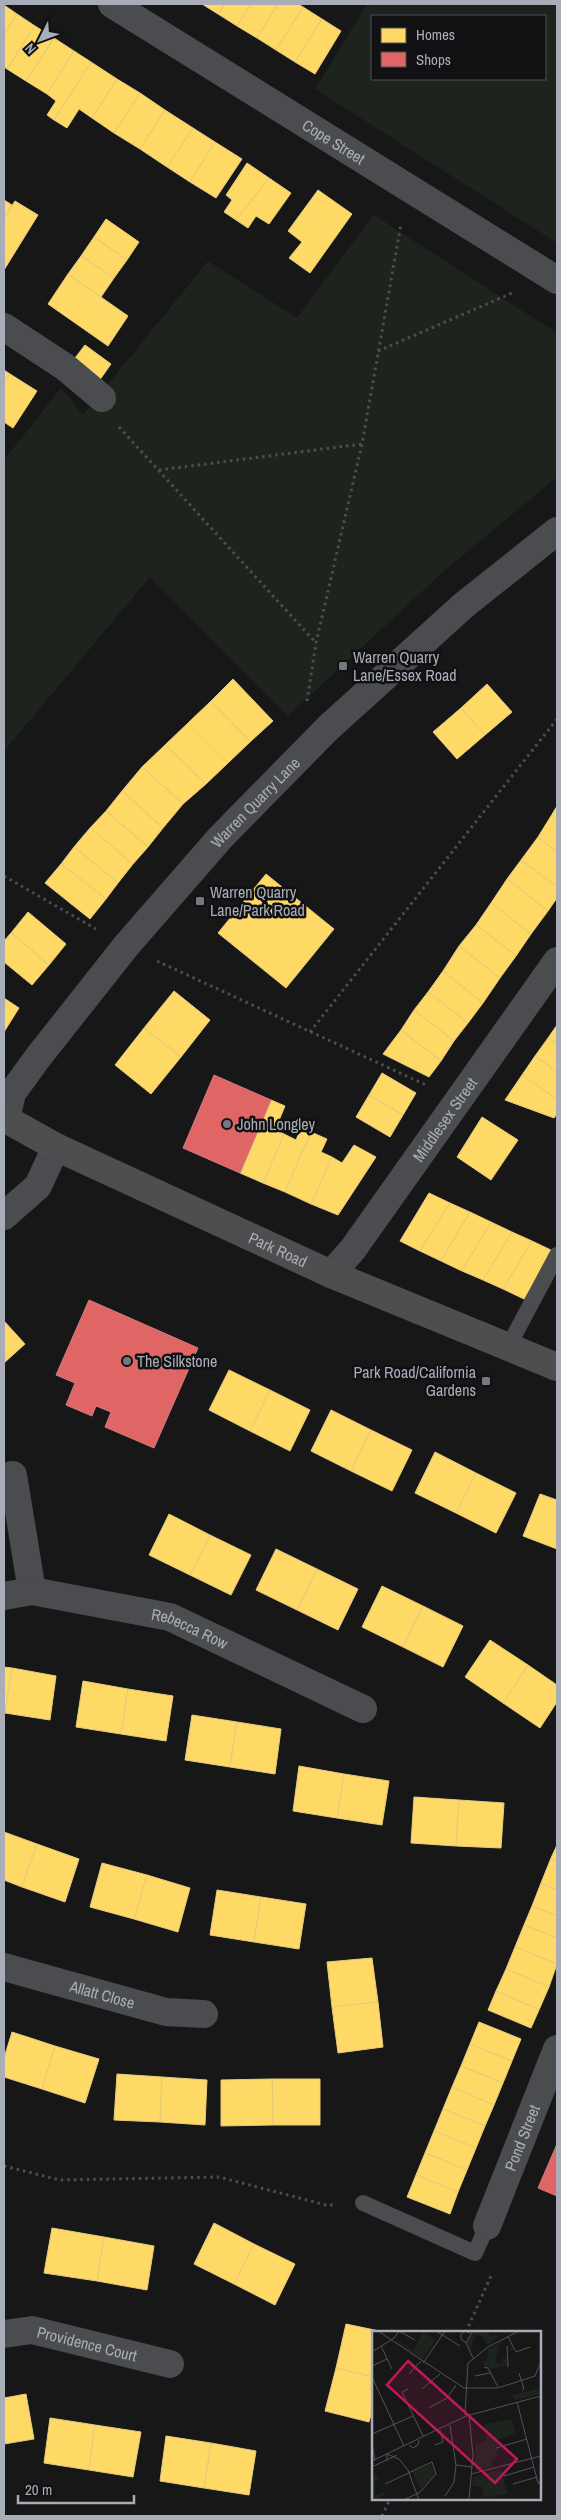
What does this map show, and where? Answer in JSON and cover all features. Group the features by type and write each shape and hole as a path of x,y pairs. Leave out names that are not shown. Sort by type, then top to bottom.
{"highway":[{"name":"Park Road","path":"5,1119 56,1147 331,1274 557,1367"}],"street":[{"name":"Cope Street","path":"112,4 407,189 554,278"},
{"path":"4,327 65,367 102,398"},
{"name":"Warren Quarry Lane","path":"5,1119 12,1093 39,1056 126,946 220,838 328,728 464,605 557,531"},
{"name":"Middlesex Street","path":"331,1274 353,1248 557,961"},
{"path":"4,1216 38,1186 56,1147"},
{"path":"4,1476 13,1476 32,1591"},
{"name":"Rebecca Row","path":"4,1596 32,1591 170,1617 363,1709"},
{"name":"Allatt Close","path":"4,1966 166,2012 204,2014"},
{"name":"Pond Street","path":"487,2226 557,2049"},
{"name":"Providence Court","path":"4,2334 32,2330 170,2364"}],"lane":[{"path":"508,1347 557,1255"},
{"path":"363,2203 475,2253 487,2226"}],"path":[{"path":"328,728 306,706 316,642 362,444 407,189"},
{"path":"378,352 554,278"},
{"path":"102,398 111,419 316,642"},
{"path":"158,470 362,444"},
{"path":"310,1032 557,719"},
{"path":"4,876 126,946 459,1100"},
{"path":"4,2166 60,2180 219,2177 326,2205 363,2203"},
{"path":"382,2516 390,2500"}],"shaded area":[{"path":"367,4 557,4 557,243 315,89"},
{"path":"374,215 557,333 557,477 443,572 288,716 150,577 4,751 4,460 61,388 83,415 208,261 297,318"}],"building: Homes":[{"path":"202,4 225,4 218,14"},
{"path":"225,4 251,4 237,26 218,14"},
{"path":"251,4 278,4 257,38 237,26"},
{"path":"278,4 298,4 303,7 276,50 257,38"},
{"path":"4,5 17,14 4,35"},
{"path":"303,7 322,19 295,62 276,50"},
{"path":"17,14 35,26 7,69 4,67 4,35"},
{"path":"322,19 341,31 315,74 295,62"},
{"path":"35,26 54,38 26,81 7,69"},
{"path":"54,38 74,51 47,94 26,81"},
{"path":"74,51 91,62 54,120 47,115 56,101 47,94"},
{"path":"91,62 117,79 92,118 79,109 67,128 54,120"},
{"path":"117,79 140,93 114,133 92,118"},
{"path":"140,93 165,110 140,149 114,133"},
{"path":"165,110 193,128 167,167 140,149"},
{"path":"193,128 215,142 190,182 167,167"},
{"path":"215,142 242,159 216,198 190,182"},
{"path":"247,163 269,178 236,220 224,212 232,200 226,195"},
{"path":"269,178 291,193 269,224 256,216 248,228 236,220"},
{"path":"318,190 352,214 310,273 289,258 302,242 288,231"},
{"path":"4,200 12,205 4,218"},
{"path":"15,201 38,215 4,270 4,218"},
{"path":"106,219 139,242 127,260 94,237"},
{"path":"94,237 127,260 114,278 81,256"},
{"path":"81,256 114,278 101,297 68,274"},
{"path":"68,274 128,316 108,346 48,304"},
{"path":"85,345 111,364 99,381 72,362"},
{"path":"4,370 10,374 4,383"},
{"path":"10,374 37,391 13,428 4,422 4,383"},
{"path":"233,679 273,721 250,742 211,701"},
{"path":"487,684 512,712 485,735 461,708"},
{"path":"211,701 250,742 228,763 188,723"},
{"path":"461,708 485,735 457,759 433,732"},
{"path":"188,723 228,763 206,784 165,745"},
{"path":"165,745 206,784 183,804 142,767"},
{"path":"142,767 183,804 163,828 122,791"},
{"path":"122,791 163,828 148,847 106,811"},
{"path":"557,806 557,822 551,816"},
{"path":"106,811 148,847 133,864 90,828"},
{"path":"551,816 557,822 557,852 538,837"},
{"path":"90,828 133,864 118,883 74,847"},
{"path":"538,837 557,852 557,887 521,860"},
{"path":"74,847 118,883 106,899 61,864"},
{"path":"521,860 557,887 557,898 548,911 507,879"},
{"path":"61,864 106,899 90,919 45,883"},
{"path":"266,874 334,929 286,988 218,933"},
{"path":"507,879 548,911 531,934 491,903"},
{"path":"491,903 531,934 516,956 476,925"},
{"path":"28,912 66,944 49,965 11,933"},
{"path":"476,925 516,956 500,978 459,946"},
{"path":"11,933 49,965 32,985 4,962 4,941"},
{"path":"459,946 500,978 483,1003 443,971"},
{"path":"443,971 483,1003 468,1023 428,992"},
{"path":"174,991 210,1020 181,1057 144,1028"},
{"path":"428,992 468,1023 454,1041 414,1010"},
{"path":"4,998 19,1008 4,1032"},
{"path":"414,1010 454,1041 441,1061 401,1030"},
{"path":"557,1025 557,1044 548,1038"},
{"path":"144,1028 181,1057 151,1094 115,1065"},
{"path":"401,1030 441,1061 429,1077 383,1054"},
{"path":"548,1038 557,1044 557,1072 535,1056"},
{"path":"535,1056 557,1072 557,1099 522,1075"},
{"path":"382,1073 416,1093 403,1115 369,1095"},
{"path":"522,1075 557,1099 557,1114 554,1118 505,1100"},
{"path":"369,1095 403,1115 390,1137 356,1117"},
{"path":"271,1100 285,1106 275,1130 284,1134 263,1183 240,1173"},
{"path":"482,1117 518,1140 491,1180 457,1157"},
{"path":"301,1128 311,1132 285,1192 263,1183 284,1134 296,1140"},
{"path":"311,1132 327,1139 321,1152 332,1157 311,1204 285,1192"},
{"path":"354,1145 376,1157 338,1215 311,1204 332,1157 342,1163"},
{"path":"429,1193 450,1203 420,1251 400,1241"},
{"path":"450,1203 470,1212 441,1261 420,1251"},
{"path":"470,1212 491,1222 462,1271 441,1261"},
{"path":"491,1222 512,1232 483,1280 462,1271"},
{"path":"512,1232 532,1241 503,1289 483,1280"},
{"path":"532,1241 553,1251 524,1299 503,1289"},
{"path":"4,1321 25,1344 4,1363"},
{"path":"229,1370 270,1390 250,1431 209,1410"},
{"path":"270,1390 310,1410 290,1451 250,1431"},
{"path":"331,1410 371,1430 351,1471 311,1451"},
{"path":"371,1430 412,1450 392,1491 351,1471"},
{"path":"435,1452 476,1473 456,1513 415,1493"},
{"path":"476,1473 516,1493 496,1533 456,1513"},
{"path":"540,1494 557,1500 557,1549 523,1536"},
{"path":"169,1514 210,1535 190,1575 149,1555"},
{"path":"210,1535 251,1555 231,1595 190,1575"},
{"path":"276,1549 317,1569 297,1610 256,1590"},
{"path":"317,1569 358,1589 338,1630 297,1610"},
{"path":"382,1586 423,1606 403,1647 362,1627"},
{"path":"423,1606 463,1626 443,1667 403,1647"},
{"path":"490,1640 528,1665 503,1703 465,1677"},
{"path":"528,1665 557,1685 557,1702 540,1728 503,1703"},
{"path":"4,1667 12,1668 5,1713 4,1713"},
{"path":"12,1668 56,1676 50,1720 5,1713"},
{"path":"83,1681 128,1689 121,1734 76,1727"},
{"path":"128,1689 173,1696 166,1741 121,1734"},
{"path":"192,1715 237,1722 230,1767 185,1760"},
{"path":"237,1722 281,1729 275,1774 230,1767"},
{"path":"299,1766 344,1774 337,1818 293,1811"},
{"path":"344,1774 389,1781 382,1825 337,1818"},
{"path":"414,1797 459,1800 456,1846 411,1843"},
{"path":"459,1800 504,1803 501,1848 456,1846"},
{"path":"4,1832 37,1844 22,1887 4,1880"},
{"path":"37,1844 79,1859 65,1902 22,1887"},
{"path":"557,1845 557,1861 551,1858"},
{"path":"551,1858 557,1861 557,1890 541,1883"},
{"path":"102,1863 147,1875 134,1919 90,1907"},
{"path":"147,1875 190,1888 178,1932 134,1919"},
{"path":"541,1883 557,1890 557,1916 532,1906"},
{"path":"217,1890 261,1897 254,1942 210,1935"},
{"path":"261,1897 306,1904 299,1949 254,1942"},
{"path":"532,1906 557,1916 557,1938 524,1925"},
{"path":"524,1925 557,1938 557,1964 515,1947"},
{"path":"515,1947 557,1964 549,1987 506,1969"},
{"path":"372,1958 378,2002 332,2007 327,1962"},
{"path":"506,1969 549,1987 539,2010 496,1991"},
{"path":"496,1991 539,2010 531,2028 488,2010"},
{"path":"378,2002 383,2047 338,2053 332,2007"},
{"path":"479,2022 521,2039 512,2061 470,2044"},
{"path":"12,2032 55,2046 42,2089 4,2077 4,2058"},
{"path":"470,2044 512,2061 503,2083 461,2066"},
{"path":"55,2046 99,2059 85,2103 42,2089"},
{"path":"461,2066 503,2083 494,2105 452,2087"},
{"path":"117,2074 162,2077 160,2122 114,2120"},
{"path":"162,2077 207,2080 205,2125 160,2122"},
{"path":"272,2079 320,2079 320,2125 273,2125"},
{"path":"272,2079 273,2125 221,2126 221,2080"},
{"path":"452,2087 494,2105 485,2126 443,2109"},
{"path":"443,2109 485,2126 476,2148 434,2131"},
{"path":"434,2131 476,2148 467,2170 425,2153"},
{"path":"425,2153 467,2170 458,2192 416,2175"},
{"path":"416,2175 458,2192 450,2214 407,2197"},
{"path":"214,2223 254,2244 234,2284 194,2264"},
{"path":"52,2228 104,2237 97,2281 44,2273"},
{"path":"104,2237 154,2246 147,2290 97,2281"},
{"path":"254,2244 295,2264 275,2305 234,2284"},
{"path":"346,2324 379,2331 372,2331 372,2377 336,2368"},
{"path":"336,2368 372,2377 372,2411 369,2422 325,2411"},
{"path":"26,2394 34,2439 4,2444 4,2398"},
{"path":"50,2418 95,2425 89,2470 44,2463"},
{"path":"95,2425 141,2432 133,2477 89,2470"},
{"path":"166,2436 211,2443 204,2488 160,2481"},
{"path":"211,2443 256,2451 249,2495 204,2488"}],"building: Shops":[{"name":"John Longley","path":"214,1075 271,1100 240,1173 183,1148"},
{"name":"The Silkstone","path":"89,1300 198,1348 154,1448 105,1427 111,1412 96,1406 92,1416 66,1405 75,1383 56,1375"},
{"path":"557,2144 557,2196 538,2188"}],"place":[{"name":"Warren Quarry Lane/Essex Road","path":"343,666"},
{"name":"Warren Quarry Lane/Park Road","path":"200,901"},
{"name":"John Longley","path":"227,1124"},
{"name":"The Silkstone","path":"127,1361"},
{"name":"Park Road/California Gardens","path":"486,1381"}]}
